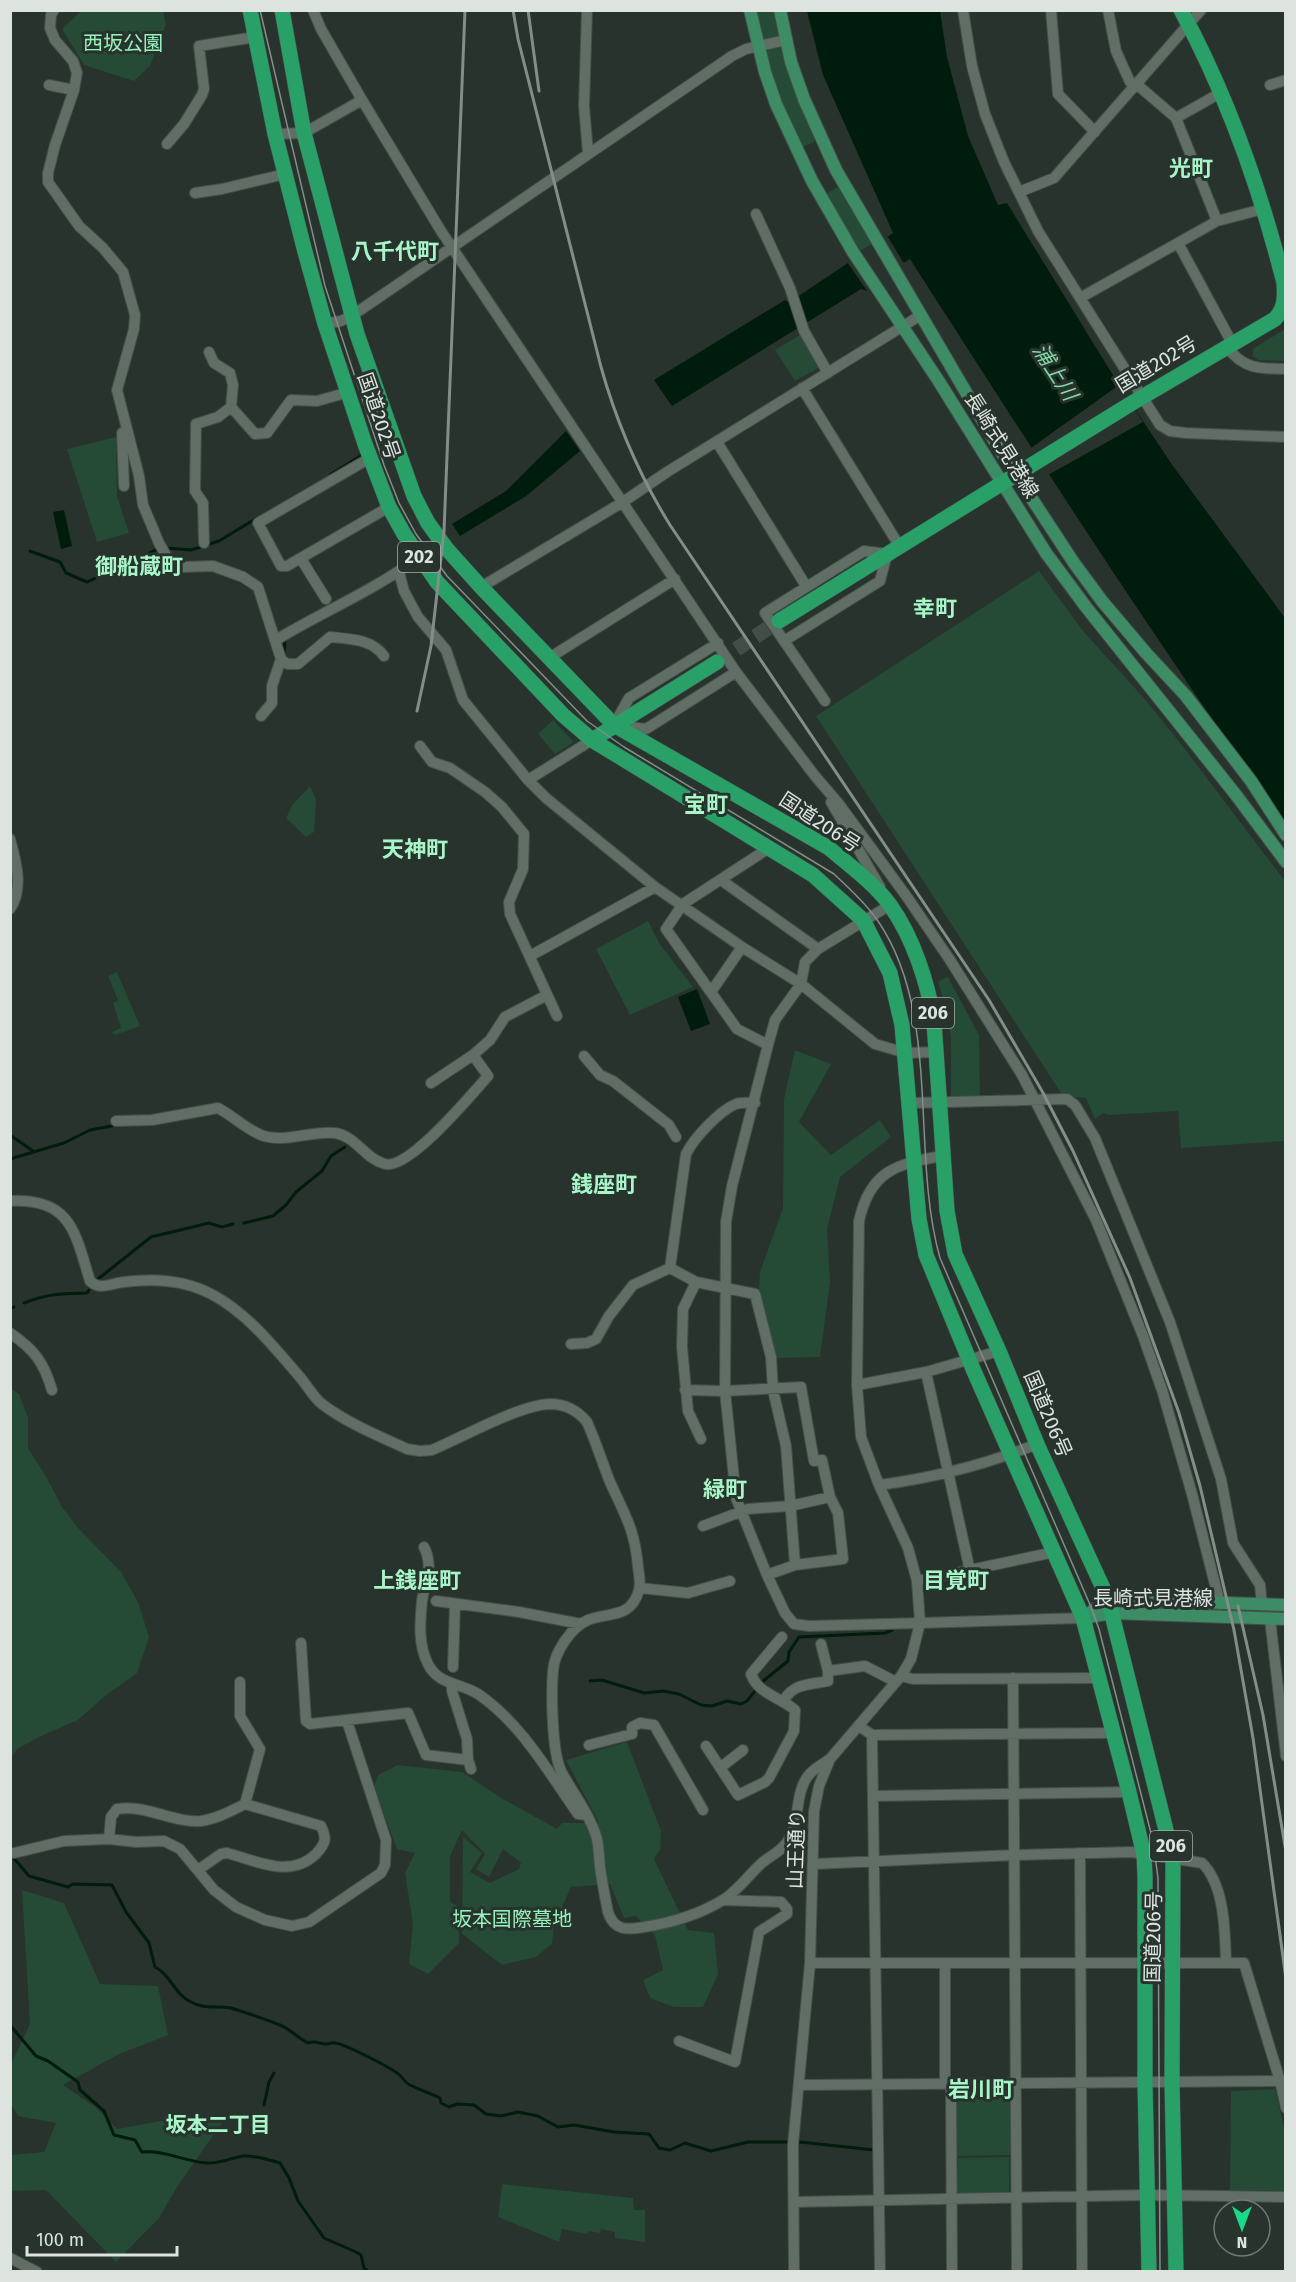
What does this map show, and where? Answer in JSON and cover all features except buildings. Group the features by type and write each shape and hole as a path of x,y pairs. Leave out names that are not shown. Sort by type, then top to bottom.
{"highway":[{"name":"国道202号","path":"250,10 275,134 325,324 389,507 437,582 564,715 592,740"},
{"name":"国道202号","path":"282,10 304,133 357,333 414,496 428,523 481,587 614,725"},
{"name":"国道202号","path":"779,621 1137,400 1275,319 1285,305 1284,283 1263,209 1222,92 1185,17"},
{"path":"592,740 717,662"},
{"name":"国道206号","path":"614,725 830,848 861,874 890,905 918,961 931,1002 947,1211 955,1254 1110,1606 1173,1858 1172,2082 1176,2271"},
{"name":"国道206号","path":"592,740 813,875 863,920 890,973 900,1007 906,1053 913,1161 919,1218 926,1255 969,1359 1083,1618 1144,1855 1149,2271"}],"main road":[{"name":"長崎式見港線","path":"750,10 758,46 776,104 794,145 853,252 1010,480 1102,601 1186,696 1251,781 1286,835"},
{"name":"長崎式見港線","path":"780,10 786,40 801,90 836,170 953,372 1046,553 1286,862"},
{"name":"長崎式見港線","path":"1083,1618 1110,1606 1286,1605"},
{"name":"長崎式見港線","path":"1110,1606 1286,1619"}],"street":[{"path":"54,10 51,15 50,28 55,40 73,61 77,73 74,90 55,145 48,182 79,226 123,272 135,315 134,329 117,390 139,476 143,505 168,560 182,567 213,566 253,582 258,587 281,658 287,664 298,664 330,637 364,642 379,648 384,656"},
{"path":"313,10 321,29 427,209 736,672 867,841 950,960 1035,1100 1096,1220 1143,1336 1162,1390 1192,1494 1220,1604"},
{"path":"587,10 584,106 588,153"},
{"path":"963,10 972,66 984,114 1004,162 1038,231 1080,298 1137,400 1170,431 1286,437"},
{"path":"1051,10 1058,94 1095,132"},
{"path":"1108,10 1116,51 1130,82 1176,118 1217,221"},
{"path":"1019,192 1054,178 1136,85 1185,17 1201,10"},
{"path":"167,144 184,124 204,89 199,46 255,37"},
{"path":"325,324 341,321 353,315 732,56 758,46 786,40"},
{"path":"1270,85 1286,80"},
{"path":"49,85 74,90"},
{"path":"1176,118 1222,92"},
{"path":"275,134 304,133 362,100"},
{"path":"195,194 285,174"},
{"path":"1080,298 1217,221 1263,209"},
{"path":"756,214 790,288 804,331 828,373"},
{"path":"1178,243 1234,356 1244,363 1259,368 1286,369"},
{"path":"481,587 623,502 921,315"},
{"path":"209,352 214,363 230,373 233,385 231,407 255,434 267,434 291,400 317,401 349,392"},
{"path":"802,388 893,550"},
{"path":"204,543 203,503 195,491 196,424 218,417 231,407"},
{"path":"124,486 122,434 127,430"},
{"path":"717,442 807,586"},
{"path":"370,458 258,523 281,566 287,566 389,507"},
{"path":"825,701 765,613 864,551 893,550"},
{"path":"784,641 880,581 893,550"},
{"path":"276,640 317,615 399,572 419,557"},
{"path":"302,559 326,599"},
{"path":"399,572 404,591 418,617 446,650 463,700 528,780 569,817 655,887 683,904 742,947 801,984 874,1044 906,1053 936,1052"},
{"path":"549,658 675,579"},
{"path":"718,643 629,698 614,725 646,729 736,672"},
{"path":"261,716 272,703 272,686 281,658"},
{"path":"528,780 592,740"},
{"path":"420,746 432,762 450,768 485,792 502,807 524,834 523,869 509,907 513,923 557,1016"},
{"path":"815,776 890,905 818,949 805,962 801,984 775,1020 732,1186 726,1222 725,1391 736,1498 740,1512 785,1613 794,1624 809,1626 1083,1618"},
{"path":"10,839 17,865 17,892 10,909"},
{"path":"768,1045 737,1029 666,929 683,904 769,848"},
{"path":"721,880 818,949"},
{"path":"530,956 655,887"},
{"path":"711,992 742,947"},
{"path":"431,1083 490,1041 505,1017 547,995"},
{"path":"116,1121 152,1120 218,1108 268,1137 303,1136 319,1132 346,1135 376,1159 385,1164 394,1164 446,1124 488,1076 473,1055"},
{"path":"584,1056 600,1075 614,1081 669,1125 676,1137"},
{"path":"910,1103 1067,1099 1075,1105 1095,1138 1170,1322 1221,1479 1233,1543 1260,1585 1262,1605"},
{"path":"670,1268 686,1154 693,1142 729,1108 739,1103 755,1103"},
{"name":"山王通り","path":"794,2271 793,2145 810,1963 816,1797 830,1759 898,1679 911,1659 920,1623 917,1581 908,1548 879,1485 861,1437 857,1385 859,1221 864,1201 874,1183 887,1172 913,1161 942,1156"},
{"path":"10,1201 44,1203 56,1209 70,1223 93,1285 102,1287 120,1282 149,1279 186,1284 212,1294 240,1312 322,1404 407,1449 432,1450 516,1412 542,1406 558,1405 576,1412 587,1422 610,1481 631,1525 635,1539 640,1588 637,1596 624,1611 581,1624 564,1644 556,1658 553,1668 556,1754 557,1763 587,1815 598,1841 600,1868 610,1920 621,1929 656,1925 693,1914 723,1900 743,1884 764,1862 784,1846 794,1827 804,1782 814,1770 830,1759"},
{"path":"670,1268 696,1282 755,1294 771,1357 773,1390 786,1446 795,1565"},
{"path":"571,1344 587,1343 596,1339 609,1316 633,1285 670,1268"},
{"path":"696,1282 683,1309 682,1347 688,1411 701,1439"},
{"path":"10,1333 29,1347 43,1364 52,1390"},
{"path":"857,1385 926,1372 999,1351"},
{"path":"926,1372 970,1571"},
{"path":"685,1390 725,1391 768,1388 773,1390 801,1387 814,1461 822,1460 830,1497 838,1513 843,1559 795,1565 767,1575"},
{"path":"879,1485 948,1472 1037,1444"},
{"path":"703,1527 748,1509 790,1506 830,1497"},
{"path":"424,1547 430,1565 422,1600 420,1641 429,1667 441,1679 475,1692 493,1704 511,1723 578,1814 587,1815"},
{"path":"917,1581 1054,1551"},
{"path":"640,1588 688,1593 730,1581"},
{"path":"436,1601 519,1612 581,1624"},
{"path":"453,1667 455,1604"},
{"path":"1270,1619 1286,1756"},
{"path":"706,1746 738,1795 765,1782 796,1726 795,1710 784,1700 758,1688 751,1674 782,1637"},
{"path":"301,1643 306,1721 310,1724 408,1713 426,1755 469,1765 466,1739 452,1684"},
{"path":"784,1700 790,1690 795,1687 828,1681 828,1671 821,1644"},
{"path":"828,1671 865,1666 898,1679 1099,1678"},
{"path":"1013,1678 1017,2271"},
{"path":"240,1682 240,1716 260,1749 245,1804"},
{"path":"14,1853 64,1841 109,1839 136,1842 164,1841 180,1849 224,1899 246,1914 292,1926 309,1922 381,1873 385,1865 386,1840 347,1721"},
{"path":"589,1745 632,1734 632,1726 640,1723 654,1725 703,1810"},
{"path":"859,1726 872,1735 1113,1733"},
{"path":"872,1735 880,2271"},
{"path":"720,1768 743,1750"},
{"path":"873,1796 1129,1792"},
{"path":"109,1839 111,1817 117,1809 132,1809 201,1821 245,1804 321,1826 326,1836 325,1845 311,1858 301,1865 290,1868 280,1868 226,1853 198,1870"},
{"path":"814,1864 1134,1852 1202,1863 1211,1871 1226,1929 1226,1963"},
{"path":"1080,1853 1082,2271"},
{"path":"679,2041 735,2062 759,1932 787,1914 787,1909 781,1902 723,1900"},
{"path":"810,1963 1173,1962 1244,1964 1280,2081 1286,2108"},
{"path":"945,1963 952,2271"},
{"path":"799,2085 1280,2081"},
{"path":"794,2202 1148,2195 1286,2197"},
{"path":"10,2258 37,2271"}],"green space":[{"name":"西坂公園","path":"81,11 163,11 166,24 150,66 134,81 84,65 62,29"},
{"path":"757,11 773,11 797,97 815,138 814,142 803,147 781,104"},
{"path":"837,187 841,188 875,243 860,251 826,197 826,194"},
{"path":"1285,329 1285,361 1258,360 1253,356 1254,348"},
{"path":"800,335 820,367 795,381 775,350"},
{"path":"116,437 117,496 129,533 97,542 67,449"},
{"path":"1039,571 1083,631 1144,698 1181,744 1285,881 1285,1141 1181,1148 1178,1111 1109,1115 1103,1113 1095,1119 1086,1098 1063,1096 816,716"},
{"path":"553,720 574,742 555,754 538,734"},
{"path":"310,786 316,799 314,832 306,837 286,818 292,805"},
{"path":"648,921 659,943 693,987 630,1015 596,949"},
{"path":"117,972 140,1026 115,1035 112,1032 121,1028 113,1003 118,1000 108,976"},
{"path":"948,977 979,1035 980,1096 951,1097 951,1037 938,981"},
{"path":"795,1050 831,1064 799,1122 831,1155 880,1120 891,1137 840,1177 827,1229 830,1282 820,1357 776,1358 759,1288 760,1272 783,1208 784,1099"},
{"path":"10,1388 19,1394 28,1418 28,1448 62,1507 79,1529 121,1572 138,1602 149,1637 137,1673 105,1696 78,1720 17,1749 11,1758"},
{"name":"坂本国際墓地","path":"627,1742 661,1831 660,1850 654,1859 688,1930 714,1933 718,1974 703,2007 674,2007 650,1998 643,1980 663,1970 655,1936 636,1916 624,1918 610,1884 571,1887 554,1925 552,1944 536,1957 502,1965 462,1934 463,1837 482,1853 470,1872 490,1883 519,1869 521,1863 503,1849 489,1877 476,1869 485,1854 462,1830 450,1856 450,1902 458,1906 459,1943 428,1974 409,1964 413,1925 405,1873 415,1853 397,1849 374,1787 378,1775 398,1765 462,1772 503,1799 557,1829 562,1823 599,1823 566,1760"},
{"path":"22,1890 64,1903 100,1984 158,1986 168,2035 119,2054 63,2085 94,2106 117,2129 166,2120 224,2120 177,2187 159,2218 116,2262 46,2190 11,2191 11,2155 44,2152 56,2123 18,2116 11,2104 11,2064 30,2024"},
{"path":"1010,2088 1010,2155 957,2156 956,2089"},
{"path":"1275,2089 1285,2132 1285,2191 1230,2190 1231,2091"},
{"path":"1009,2157 1009,2194 956,2195 958,2158"},
{"path":"502,2184 633,2198 634,2210 645,2210 645,2242 615,2238 615,2232 601,2229 600,2233 588,2231 587,2234 562,2229 559,2242 498,2217"}],"water":[{"name":"浦上川","path":"807,11 940,11 947,57 968,136 998,205 1007,203 1119,385 1173,466 1285,618 1285,823 1141,614 910,259 877,279 867,291 861,289 672,406 654,380 785,300 788,302 797,297 893,233 823,75"},
{"path":"566,431 580,451 526,496 460,536 452,524 506,491"},
{"path":"64,510 72,546 61,549 53,512"},
{"path":"697,989 710,1024 691,1031 678,997"}],"pier":[{"path":"886,234 905,265 867,291 847,262"},
{"path":"1119,385 1143,422 1048,475 1031,448"}],"waterway":[{"path":"330,475 362,455"},
{"path":"167,548 191,550 219,541 257,518"},
{"path":"30,551 60,562 66,573 87,582 160,548"},
{"path":"284,652 285,640"},
{"path":"10,1159 64,1143 90,1130 112,1126"},
{"path":"10,1135 33,1151"},
{"path":"244,1223 273,1216 296,1192 322,1171 331,1156 345,1147"},
{"path":"98,1279 151,1237 209,1223 222,1227 233,1224"},
{"path":"24,1303 55,1295 87,1293 89,1290"},
{"path":"10,1309 14,1307"},
{"path":"590,1681 602,1680 644,1693 663,1691 679,1694 701,1705 712,1706 727,1701 741,1704 747,1701 762,1682 788,1661 789,1652 799,1637 885,1633 892,1630"},
{"path":"12,1856 29,1876 68,1887 73,1884 112,1885 126,1912 149,1943 155,1967 165,1974 185,1999 206,2007 231,2008 262,2018 284,2027 308,2043 340,2044 399,2074 408,2084 440,2098 441,2103 449,2107 457,2104 474,2105 486,2114 501,2116 518,2112 538,2116 558,2127 574,2125 614,2132 649,2134 659,2148 670,2150 685,2143 711,2151 748,2142 800,2142 874,2150"},
{"path":"10,2025 36,2056 48,2061 78,2082 80,2090 104,2111 114,2135 135,2140 142,2152 206,2163 248,2156 280,2163 298,2201 324,2238 361,2255 364,2268 369,2272"},
{"path":"264,2105 269,2082 274,2073"}],"tunnel":[{"path":"717,662 779,621"}],"tram line":[{"path":"260,10 325,286 384,465 399,503 416,534 447,576 587,721 624,747 834,874 858,897 878,921 898,958 910,998 918,1041 931,1217 940,1258 1091,1607 1099,1629 1153,1841 1158,1878 1160,2272"}],"railway":[{"path":"417,711 431,646 444,531 465,10"},
{"path":"513,10 518,39 601,367 614,409 639,468 670,525 989,1000 1042,1091 1073,1151 1130,1278 1179,1413 1200,1486 1234,1630 1253,1738 1286,1979"},
{"path":"528,10 539,91"},
{"path":"1238,1606 1263,1715 1286,1852"}],"district":[{"name":"光町","path":"1191,168"},
{"name":"八千代町","path":"395,251"},
{"name":"御船蔵町","path":"139,566"},
{"name":"幸町","path":"935,608"},
{"name":"宝町","path":"706,804"},
{"name":"天神町","path":"415,849"},
{"name":"銭座町","path":"604,1184"},
{"name":"緑町","path":"725,1489"},
{"name":"上銭座町","path":"417,1580"},
{"name":"目覚町","path":"956,1580"},
{"name":"岩川町","path":"981,2089"},
{"name":"坂本二丁目","path":"218,2125"}]}
